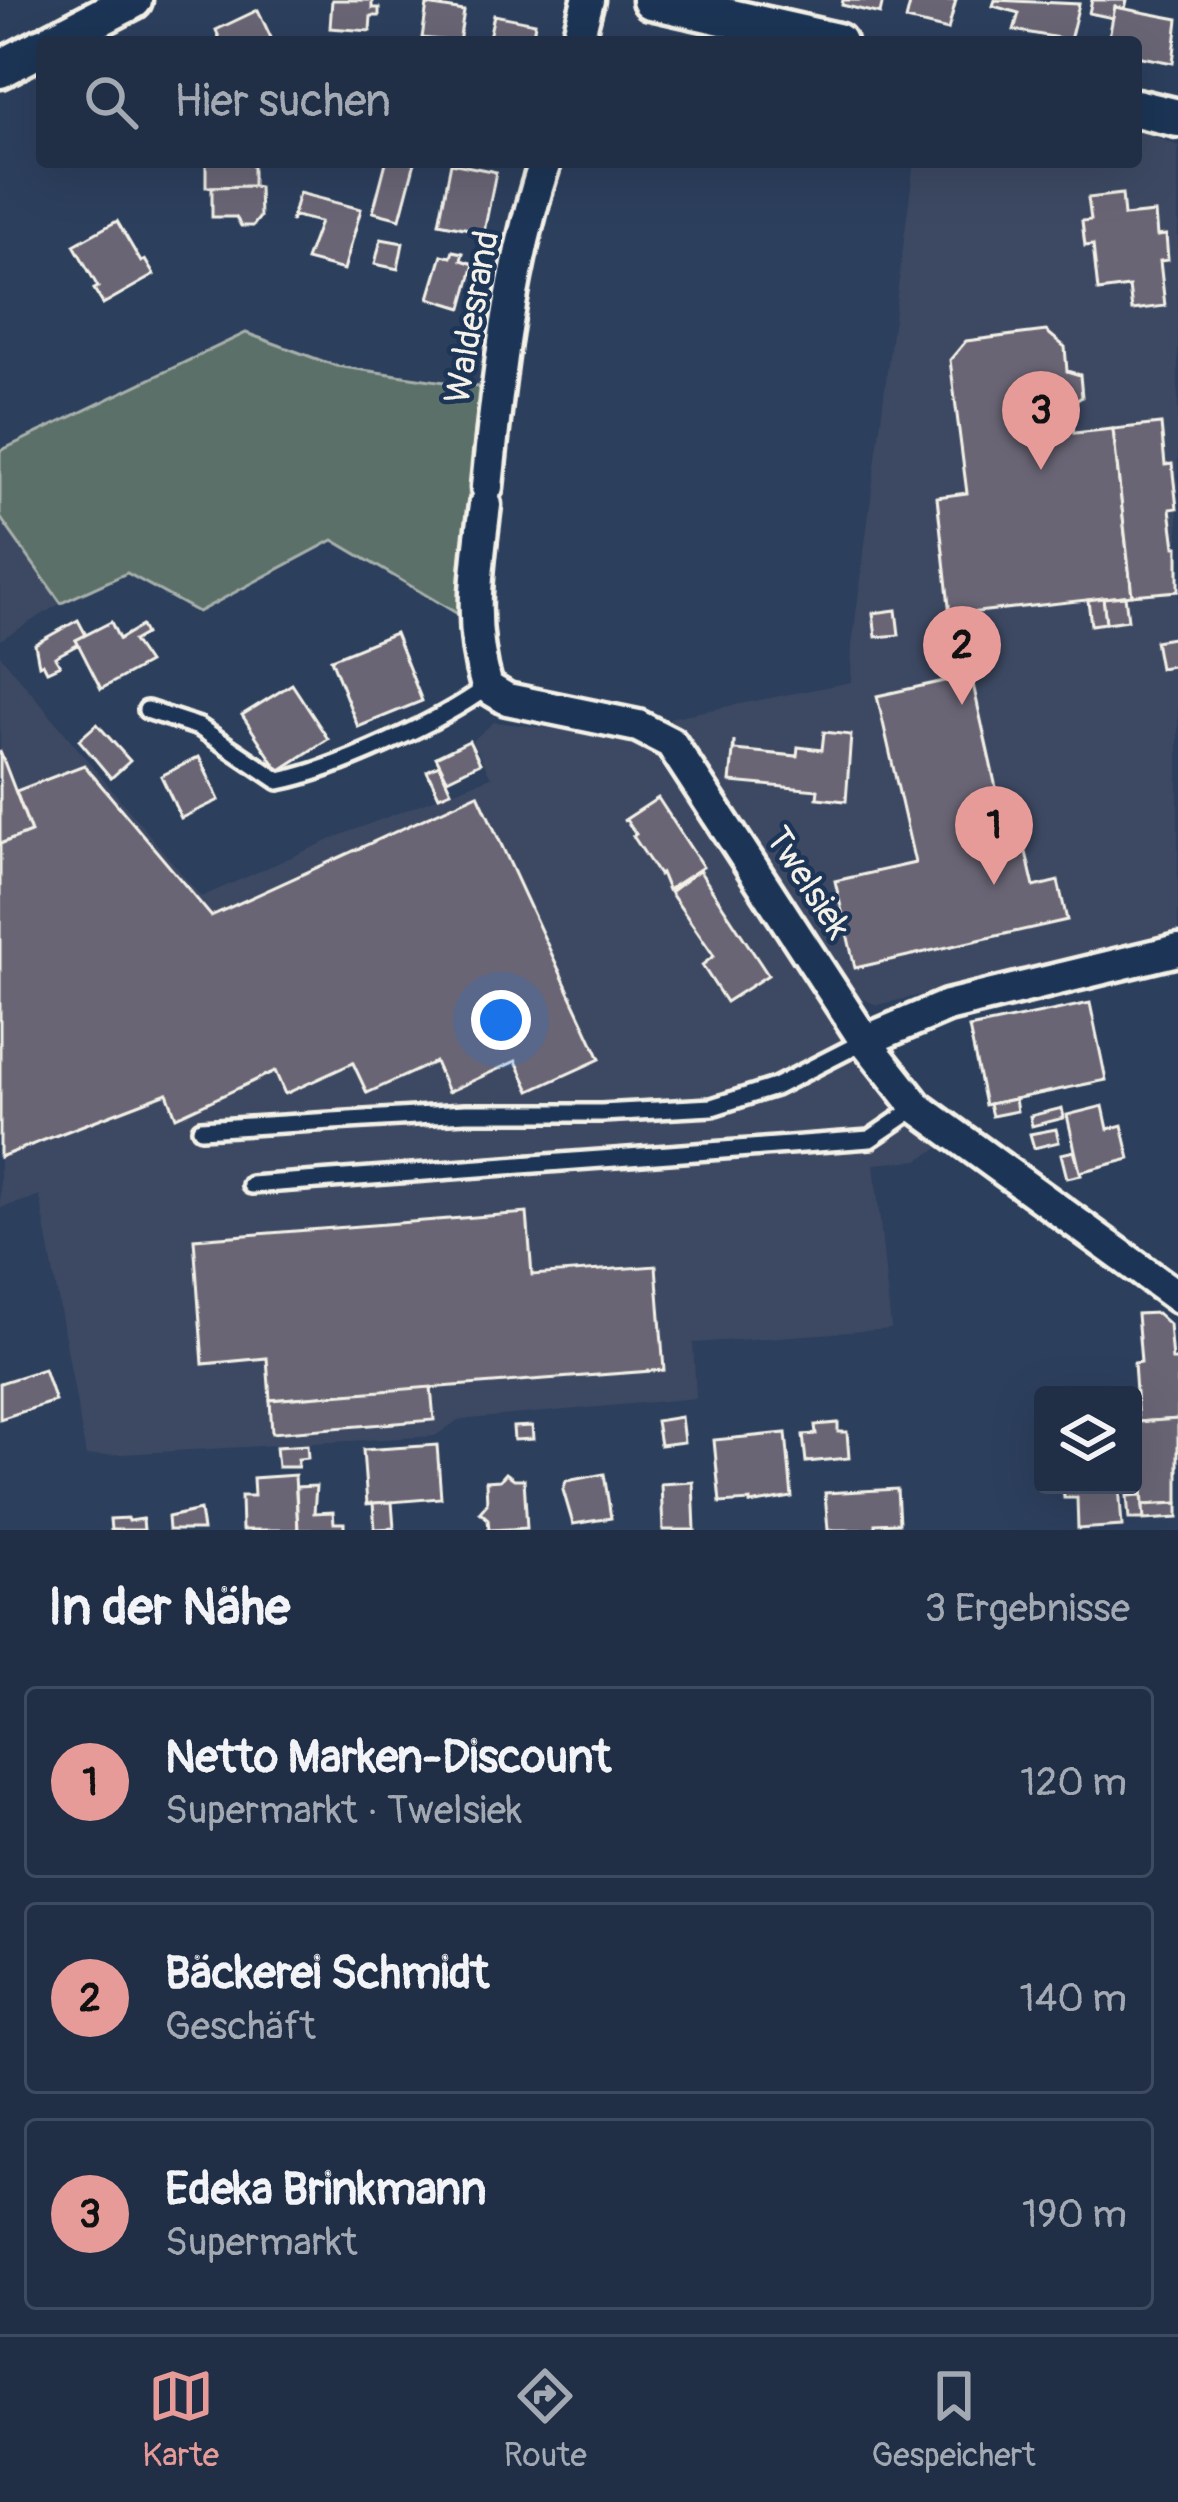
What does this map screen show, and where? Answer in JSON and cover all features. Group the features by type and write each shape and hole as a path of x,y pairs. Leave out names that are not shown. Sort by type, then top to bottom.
{"street":[{"path":"64,36 133,0"},
{"path":"579,36 588,0"},
{"path":"651,0 811,36"},
{"path":"0,69 36,50"},
{"path":"1142,109 1178,118"},
{"name":"Waldesrand","path":"487,687 476,649 475,588 499,361 543,168"},
{"name":"Twelsiek","path":"487,687 507,699 638,726 670,743 865,1041 917,1107 1178,1297"},
{"path":"865,1041 947,1006 1178,950"}],"lane":[{"path":"147,710 199,728 278,781 308,775 438,717 487,687"},
{"path":"201,1130 465,1113 712,1107 775,1087 865,1041"},
{"path":"251,1185 870,1138 917,1107"}],"shaded area":[{"path":"1142,131 1178,146 1178,936 877,1005 845,991 739,834 669,718 851,682 913,168 1142,168"},
{"path":"0,517 61,603 0,640"},
{"path":"0,655 201,897 346,833 491,777 472,741 494,722 620,737 652,752 870,1074 947,1143 918,1160 874,1164 891,1329 693,1343 696,1398 458,1420 435,1436 86,1456 40,1196 0,1208"}],"green space":[{"path":"246,333 336,366 479,387 458,614 333,540 198,612 127,573 61,603 0,517 0,451"}],"building":[{"path":"332,0 372,0 379,16 371,16 370,31 330,28"},
{"path":"843,0 883,0 880,14 842,5"},
{"path":"911,0 956,0 948,30 906,20"},
{"path":"995,0 1079,4 1071,36 1014,30 1019,13 993,6"},
{"path":"1092,0 1127,0 1125,9 1115,7 1113,18 1089,13"},
{"path":"427,5 464,11 460,36 422,36"},
{"path":"1115,7 1178,19 1173,63 1142,57 1142,36 1109,36"},
{"path":"258,10 270,36 218,36 216,30"},
{"path":"494,15 535,23 533,36 489,36"},
{"path":"206,168 253,168 253,186 206,187"},
{"path":"384,168 413,168 400,219 373,212"},
{"path":"450,168 496,172 484,232 439,223"},
{"path":"212,187 259,187 260,217 253,226 241,226 236,217 212,217"},
{"path":"299,193 361,209 344,270 306,260 320,222 295,216 291,222"},
{"path":"1122,194 1124,216 1155,213 1157,236 1166,235 1168,260 1160,261 1165,306 1132,310 1129,287 1098,291 1093,245 1085,246 1082,221 1091,220 1088,198"},
{"path":"117,221 154,275 103,304 74,245"},
{"path":"381,239 403,243 398,269 375,264"},
{"path":"453,251 474,264 462,308 429,298 442,255 451,257"},
{"path":"1046,331 1065,347 1067,371 1080,375 1082,397 1071,404 1074,433 1113,429 1132,595 950,615 937,497 967,493 950,360 966,341"},
{"path":"1161,424 1165,465 1172,464 1177,508 1170,509 1178,547 1178,591 1132,595 1113,429"},
{"path":"1125,596 1128,620 1106,623 1103,598"},
{"path":"1103,598 1106,623 1091,625 1088,600"},
{"path":"896,610 899,635 876,637 873,613"},
{"path":"78,620 86,635 55,657 60,665 47,671 43,663 39,665 35,644"},
{"path":"111,622 119,639 141,626 145,634 133,641 148,663 101,689 76,640"},
{"path":"395,633 422,701 358,727 331,659"},
{"path":"1178,637 1178,665 1160,668 1155,641"},
{"path":"971,675 1008,842 1023,839 1034,887 1058,881 1067,920 855,968 835,881 915,863 877,696"},
{"path":"292,684 328,739 279,771 242,715"},
{"path":"97,724 130,761 111,778 79,740"},
{"path":"824,732 851,735 846,801 817,798 818,790 730,782 734,741 734,750 797,756 798,747 822,750"},
{"path":"469,741 480,763 447,779 436,757"},
{"path":"0,751 31,832 0,844"},
{"path":"199,757 219,800 181,818 161,776"},
{"path":"84,765 211,916 478,794 600,1059 530,1091 516,1061 448,1092 435,1062 367,1093 353,1063 285,1094 275,1071 176,1117 167,1093 0,1157 0,844 31,832 16,791"},
{"path":"439,765 451,791 439,796 427,771"},
{"path":"658,798 703,867 668,890 636,834 623,821"},
{"path":"699,870 768,975 726,1002 702,965 714,956 670,892"},
{"path":"1090,1003 1106,1080 985,1105 969,1028"},
{"path":"1015,1099 1017,1111 992,1116 989,1104"},
{"path":"1103,1106 1108,1129 1122,1125 1130,1159 1080,1172 1067,1115"},
{"path":"1062,1108 1064,1118 1032,1126 1030,1116"},
{"path":"1056,1129 1059,1142 1034,1148 1030,1134"},
{"path":"1074,1151 1081,1175 1067,1178 1061,1154"},
{"path":"527,1213 532,1275 656,1266 664,1370 270,1400 267,1358 203,1364 194,1239"},
{"path":"1157,1313 1169,1324 1172,1360 1178,1360 1178,1419 1142,1422 1142,1386 1136,1386 1134,1363 1141,1362 1137,1314"},
{"path":"44,1369 55,1401 0,1419 0,1383"},
{"path":"431,1387 434,1420 272,1433 270,1400"},
{"path":"681,1417 684,1442 660,1445 656,1421"},
{"path":"1178,1419 1178,1503 1143,1505 1142,1422"},
{"path":"838,1423 838,1432 847,1432 849,1458 806,1462 803,1435 816,1434 815,1425"},
{"path":"532,1426 533,1439 514,1440 513,1427"},
{"path":"786,1433 792,1497 720,1503 714,1440"},
{"path":"307,1445 308,1458 298,1459 298,1467 278,1467 276,1447"},
{"path":"437,1445 441,1498 367,1504 363,1450"},
{"path":"506,1473 524,1479 527,1528 489,1530 488,1519 480,1512 487,1504 486,1481 500,1480"},
{"path":"604,1474 611,1518 573,1524 563,1490 566,1481"},
{"path":"295,1475 298,1530 242,1530 241,1496 254,1496 253,1478"},
{"path":"693,1482 695,1530 663,1530 661,1484"},
{"path":"316,1486 314,1513 333,1512 334,1523 344,1523 344,1530 298,1530 296,1487"},
{"path":"897,1489 899,1523 875,1524 875,1530 828,1530 825,1493"},
{"path":"1064,1494 1120,1494 1122,1526 1078,1529 1077,1498 1064,1498"},
{"path":"1142,1495 1144,1519 1129,1519 1127,1496"},
{"path":"392,1502 394,1528 375,1529 373,1503"},
{"path":"1178,1503 1178,1518 1144,1520 1143,1505"},
{"path":"200,1510 203,1530 169,1530 168,1517"},
{"path":"110,1519 143,1519 144,1530 111,1530"}],"place":[{"name":"Edeka Brinkmann","path":"1041,470"},
{"name":"Bäckerei Schmidt","path":"962,705"},
{"name":"Netto Marken-Discount","path":"994,885"}]}
